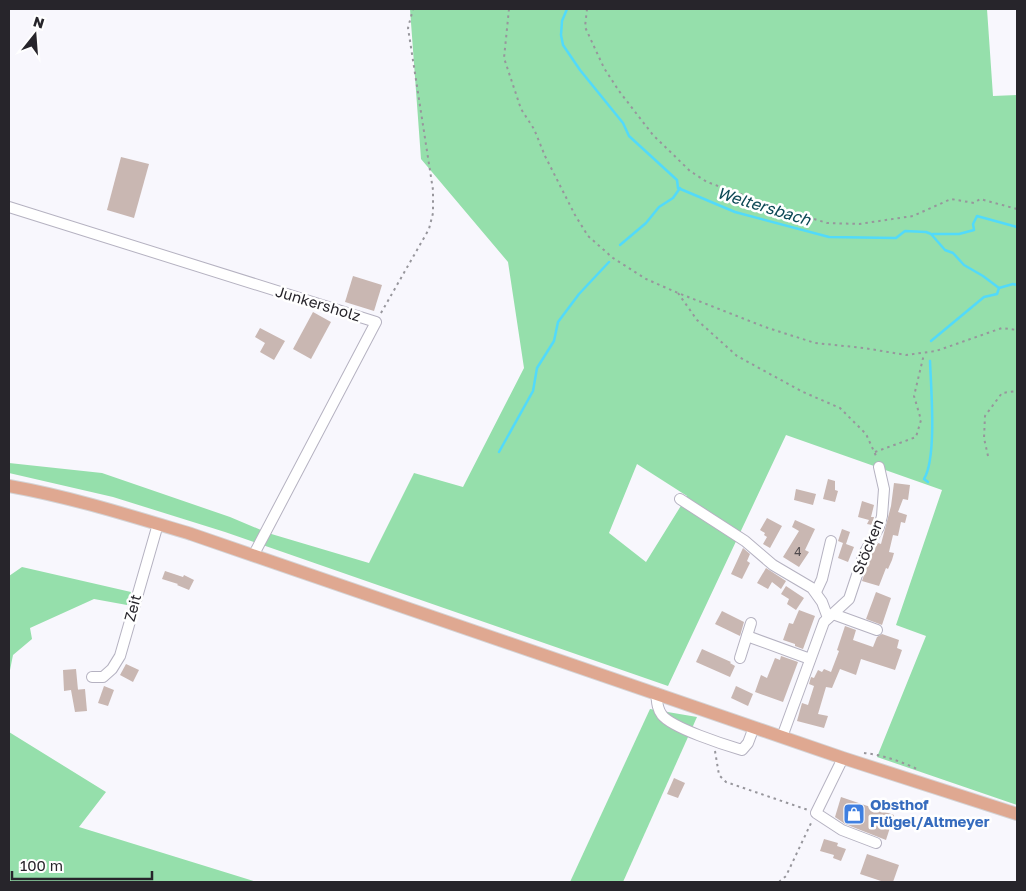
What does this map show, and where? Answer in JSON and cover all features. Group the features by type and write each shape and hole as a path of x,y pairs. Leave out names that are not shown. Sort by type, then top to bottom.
{"main road":[{"path":"9,486 51,494 158,524 843,758 1017,814"}],"street":[{"name":"Junkersholz","path":"9,207 376,322 253,556"},
{"name":"Stöcken","path":"782,737 824,622 849,599 864,554 880,521 884,489 879,466"},
{"path":"680,499 745,540 773,565 812,588 830,616 877,630"},
{"name":"Zeit","path":"92,677 103,677 112,669 120,656 158,524"},
{"path":"816,592 822,580 831,540"},
{"path":"740,658 751,623"},
{"path":"747,636 810,659"},
{"path":"656,693 658,708 663,717 713,741 742,750 748,743 754,727"},
{"path":"843,758 816,813 842,830 876,843"}],"path":[{"path":"376,322 433,220 433,190 408,28 412,9"},
{"path":"509,9 504,58 521,109 534,129 545,156 575,215 588,236 613,258 646,279 766,327 815,343 906,355 936,351 1002,328 1017,330"},
{"path":"587,9 585,27 604,68 619,91 654,135 690,171 707,182 827,223 859,224 913,216 951,199 974,203 980,199 1017,209"},
{"path":"678,293 697,320 737,356 803,392 840,408 866,434 875,452 879,466"},
{"path":"875,452 916,437 921,420 914,396 925,352"},
{"path":"988,456 984,438 985,416 1002,393 1017,391"},
{"path":"713,741 719,775 726,782 816,813 786,876 779,882"}],"green space":[{"path":"410,9 987,9 993,96 1017,95 1017,805 877,757 926,636 896,625 942,490 786,435 668,686 225,532 113,497 9,473 9,463 102,473 230,517 268,533 369,563 414,473 463,487 524,368 508,262 421,159","holes":["637,464 687,496 646,562 609,533"]},
{"path":"22,567 131,592 127,605 94,599 30,628 32,639 13,655 9,675 9,576"},
{"path":"650,709 697,717 623,882 570,882"},
{"path":"9,732 106,792 79,827 257,882 9,882"}],"building":[{"path":"121,157 149,164 134,218 107,210"},
{"path":"353,276 382,285 374,311 345,302"},
{"path":"313,312 331,322 311,359 293,349"},
{"path":"260,328 285,341 274,360 260,352 265,343 255,337"},
{"path":"828,479 835,481 835,490 838,491 835,502 823,499"},
{"path":"894,483 910,485 908,500 903,499 898,512 907,515 905,523 901,522 898,536 893,535 889,552 894,553 879,586 862,581 870,557 878,543 881,544 891,506"},
{"path":"796,489 816,494 813,505 794,500"},
{"path":"862,501 874,505 871,517 874,517 872,525 867,524 869,520 858,517"},
{"path":"767,518 782,526 770,548 763,544 767,537 760,530"},
{"path":"795,520 815,529 805,550 809,552 799,567 783,557 799,531 792,527"},
{"path":"842,529 850,532 846,544 854,547 848,562 838,558 843,543 838,541"},
{"path":"743,548 750,554 747,561 750,563 742,579 731,574"},
{"path":"766,568 786,581 781,589 772,582 768,589 757,583"},
{"path":"165,571 183,577 184,575 194,580 189,590 162,579"},
{"path":"786,586 804,598 796,610 787,604 789,599 781,594"},
{"path":"876,592 891,598 882,625 866,619"},
{"path":"799,610 815,616 803,649 783,640 789,623 793,624"},
{"path":"722,611 744,622 740,636 715,624"},
{"path":"845,626 856,630 853,640 873,647 877,637 882,634 899,640 897,648 902,650 895,670 861,659 856,675 840,669 832,688 826,687 818,714 828,716 824,728 797,721 802,703 808,705 814,686 809,684 811,677 814,678 818,670 822,672 824,669 831,672 839,651 837,650"},
{"path":"702,649 731,662 735,666 730,677 696,662"},
{"path":"781,656 798,662 783,702 755,692 761,675 767,678 775,658 780,660"},
{"path":"126,664 139,670 133,682 120,675"},
{"path":"76,669 78,690 85,689 87,711 75,712 71,690 64,691 63,670"},
{"path":"104,686 114,690 108,706 98,703"},
{"path":"736,686 753,694 748,706 731,698"},
{"path":"674,778 685,783 678,798 667,794"},
{"path":"841,797 894,815 886,840 845,824 835,817"},
{"path":"824,839 838,843 837,846 846,849 841,861 833,858 834,855 820,851"},
{"path":"867,854 899,865 893,882 884,882 860,874"}],"waterway":[{"name":"Weltersbach","path":"567,9 562,21 561,35 563,45 580,70 623,123 629,136 677,180 678,188 735,212 829,237 896,238 905,231 926,232 931,234 945,250 953,253 964,265 999,288 1013,284 1017,285"},
{"path":"620,245 646,223 659,207 673,198 680,188"},
{"path":"933,234 959,234 974,230 973,224 977,216 1017,227"},
{"path":"499,452 533,391 537,368 554,341 558,322 579,294 609,262"},
{"path":"931,341 984,297 997,294 999,288"},
{"path":"928,482 924,479 931,455 932,440 930,361"}],"place":[{"name":"Obsthof Flügel/Altmeyer","path":"854,814"}]}
